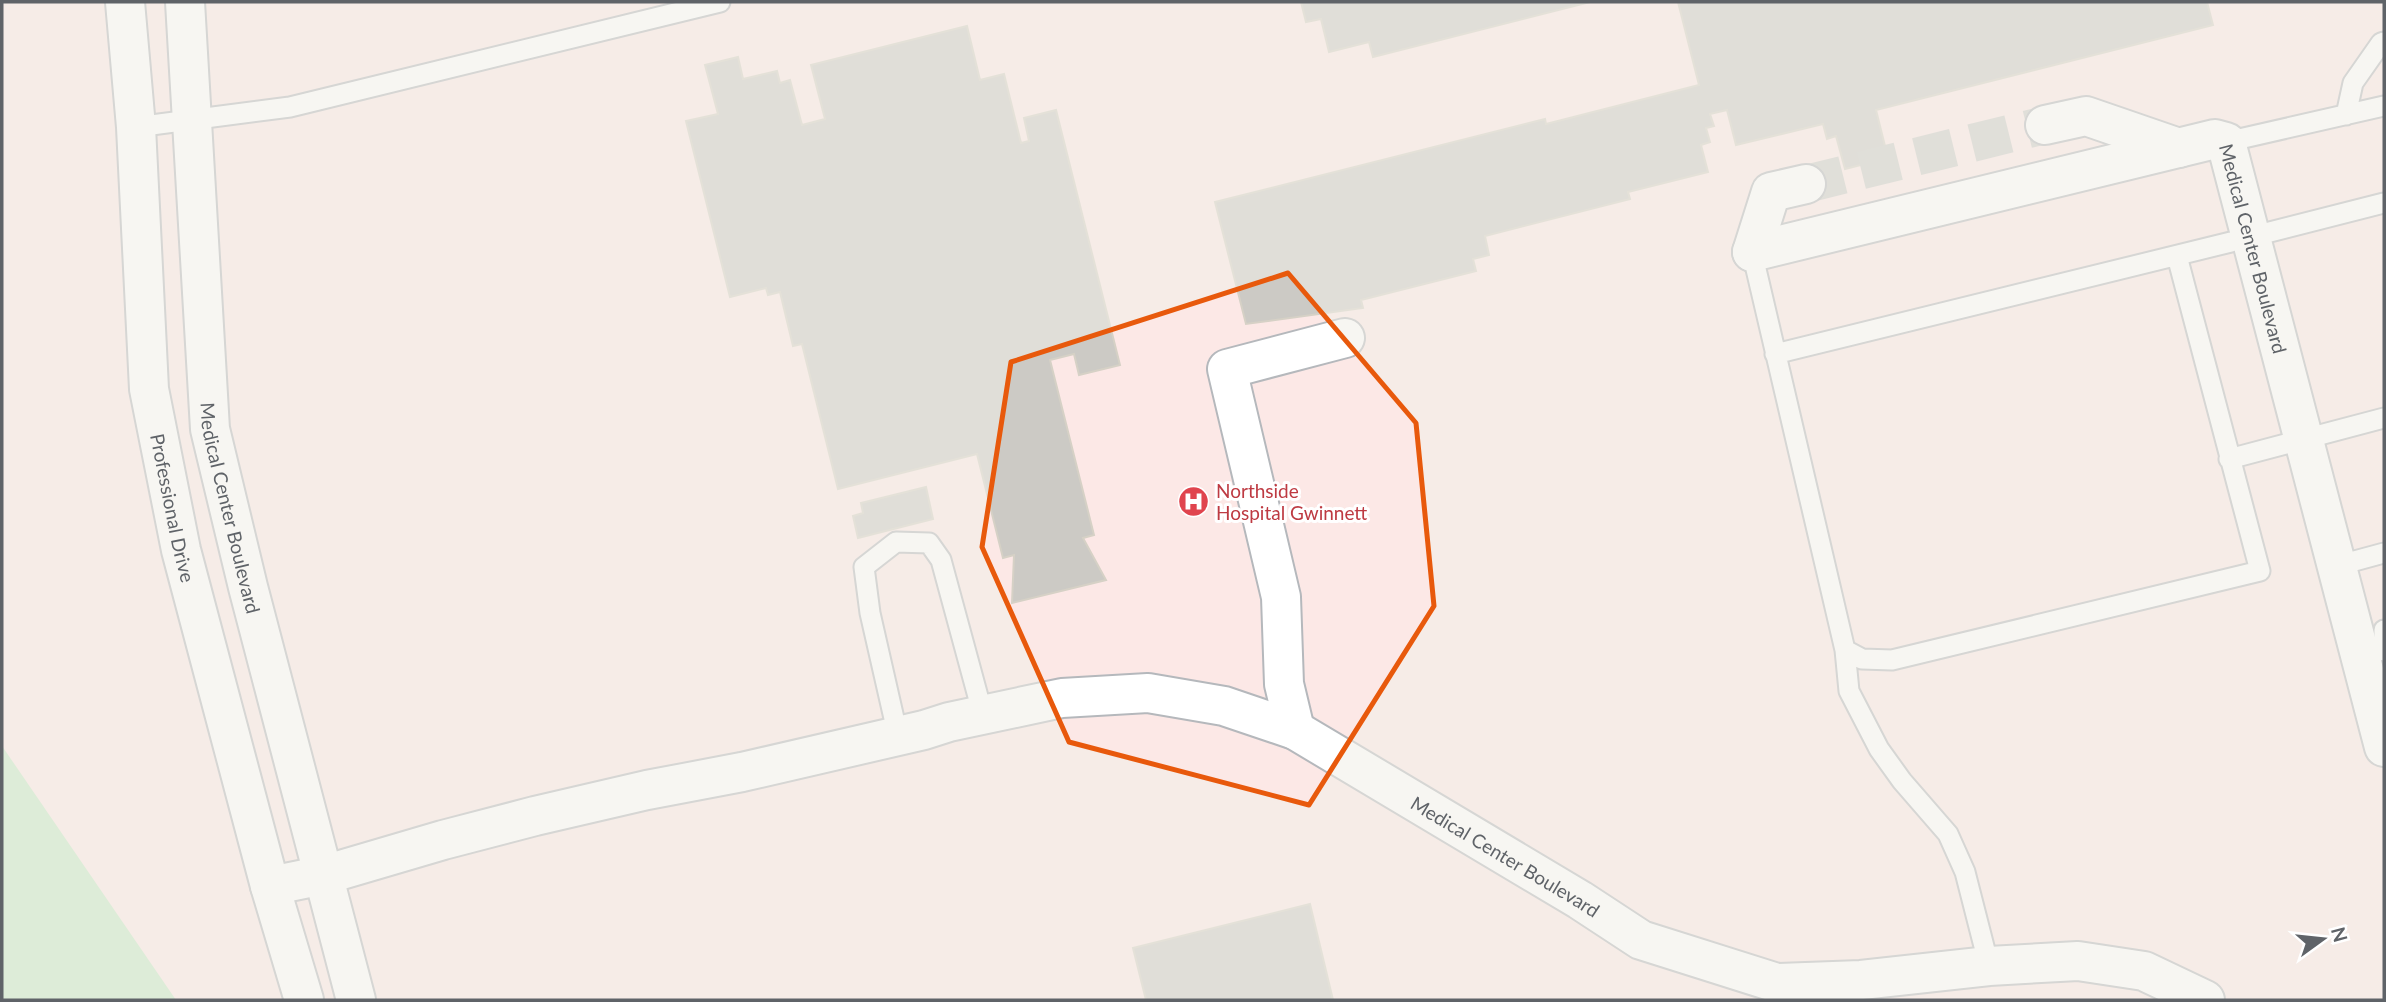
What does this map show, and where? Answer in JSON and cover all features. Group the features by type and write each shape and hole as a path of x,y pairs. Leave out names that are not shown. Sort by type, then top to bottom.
{"street":[{"name":"Professional Drive","path":"125,2 136,127 149,389 181,550 270,886 304,1000"},
{"name":"Medical Center Boulevard","path":"185,2 210,429 248,587 356,1000"},
{"path":"2045,125 2086,116 2179,148"},
{"name":"Medical Center Boulevard","path":"1752,252 2215,139 2226,142 2240,239 2302,440 2384,747"},
{"path":"1752,252 1771,192 1806,184"},
{"path":"1294,730 1284,684 1281,597 1227,369 1345,338"},
{"name":"Medical Center Boulevard","path":"270,886 324,875 443,839 535,816 647,790 743,772 983,715 1062,698 1148,693 1224,706 1294,730 1580,900 1641,940 1777,984 1861,980 1989,966 2078,961 2144,971 2205,1000"}],"lane":[{"path":"136,127 290,107 720,2"},
{"path":"2346,115 2353,83 2384,42"},
{"path":"2226,142 2384,106"},
{"path":"1775,354 2384,203"},
{"path":"1752,252 1845,650 1849,691 1879,749 1902,781 1948,834 1965,872 1989,966"},
{"path":"1845,650 1862,659 1892,660 2260,571 2177,256"},
{"path":"2229,459 2384,418"},
{"path":"898,736 870,613 864,567 895,542 929,542 941,560 983,715"},
{"path":"2336,566 2384,553"},
{"path":"2384,630 2384,651"}],"highlighted area":[{"path":"1288,273 1416,423 1434,606 1309,805 1069,742 982,547 1011,362"}],"shaded area":[{"name":"Northside Hospital Gwinnett","path":"2,2 2384,2 2384,1000 2,1000"}],"green space":[{"path":"2,746 176,1000 2,1000"}],"building":[{"path":"1301,2 1590,2 1373,57 1369,42 1329,52 1321,19 1306,22"},
{"path":"1678,2 2207,2 2213,25 1876,110 1888,158 1845,169 1836,136 1827,139 1823,124 1736,145 1727,110 1710,114 1714,126 1706,128 1710,142 1701,145 1708,172 1628,192 1630,199 1485,236 1489,255 1473,259 1476,271 1361,300 1363,308 1246,324 1215,202 1545,119 1546,124 1699,85"},
{"path":"967,26 980,80 1004,74 1021,143 1029,141 1024,118 1056,110 1120,365 1079,375 1074,354 1050,360 1094,535 1083,538 1106,580 1012,603 1014,555 1003,558 977,454 838,489 802,344 793,346 780,292 768,295 766,288 730,297 686,121 718,114 705,65 738,57 743,79 777,71 780,83 790,80 802,125 825,119 811,65"},
{"path":"926,487 933,519 858,538 853,516 863,513 861,503"},
{"path":"1310,904 1333,1000 1146,1000 1133,948"}],"tunnel":[{"path":"1806,184 2045,125"}],"place":[{"name":"Northside Hospital Gwinnett","path":"1193,501"}]}
